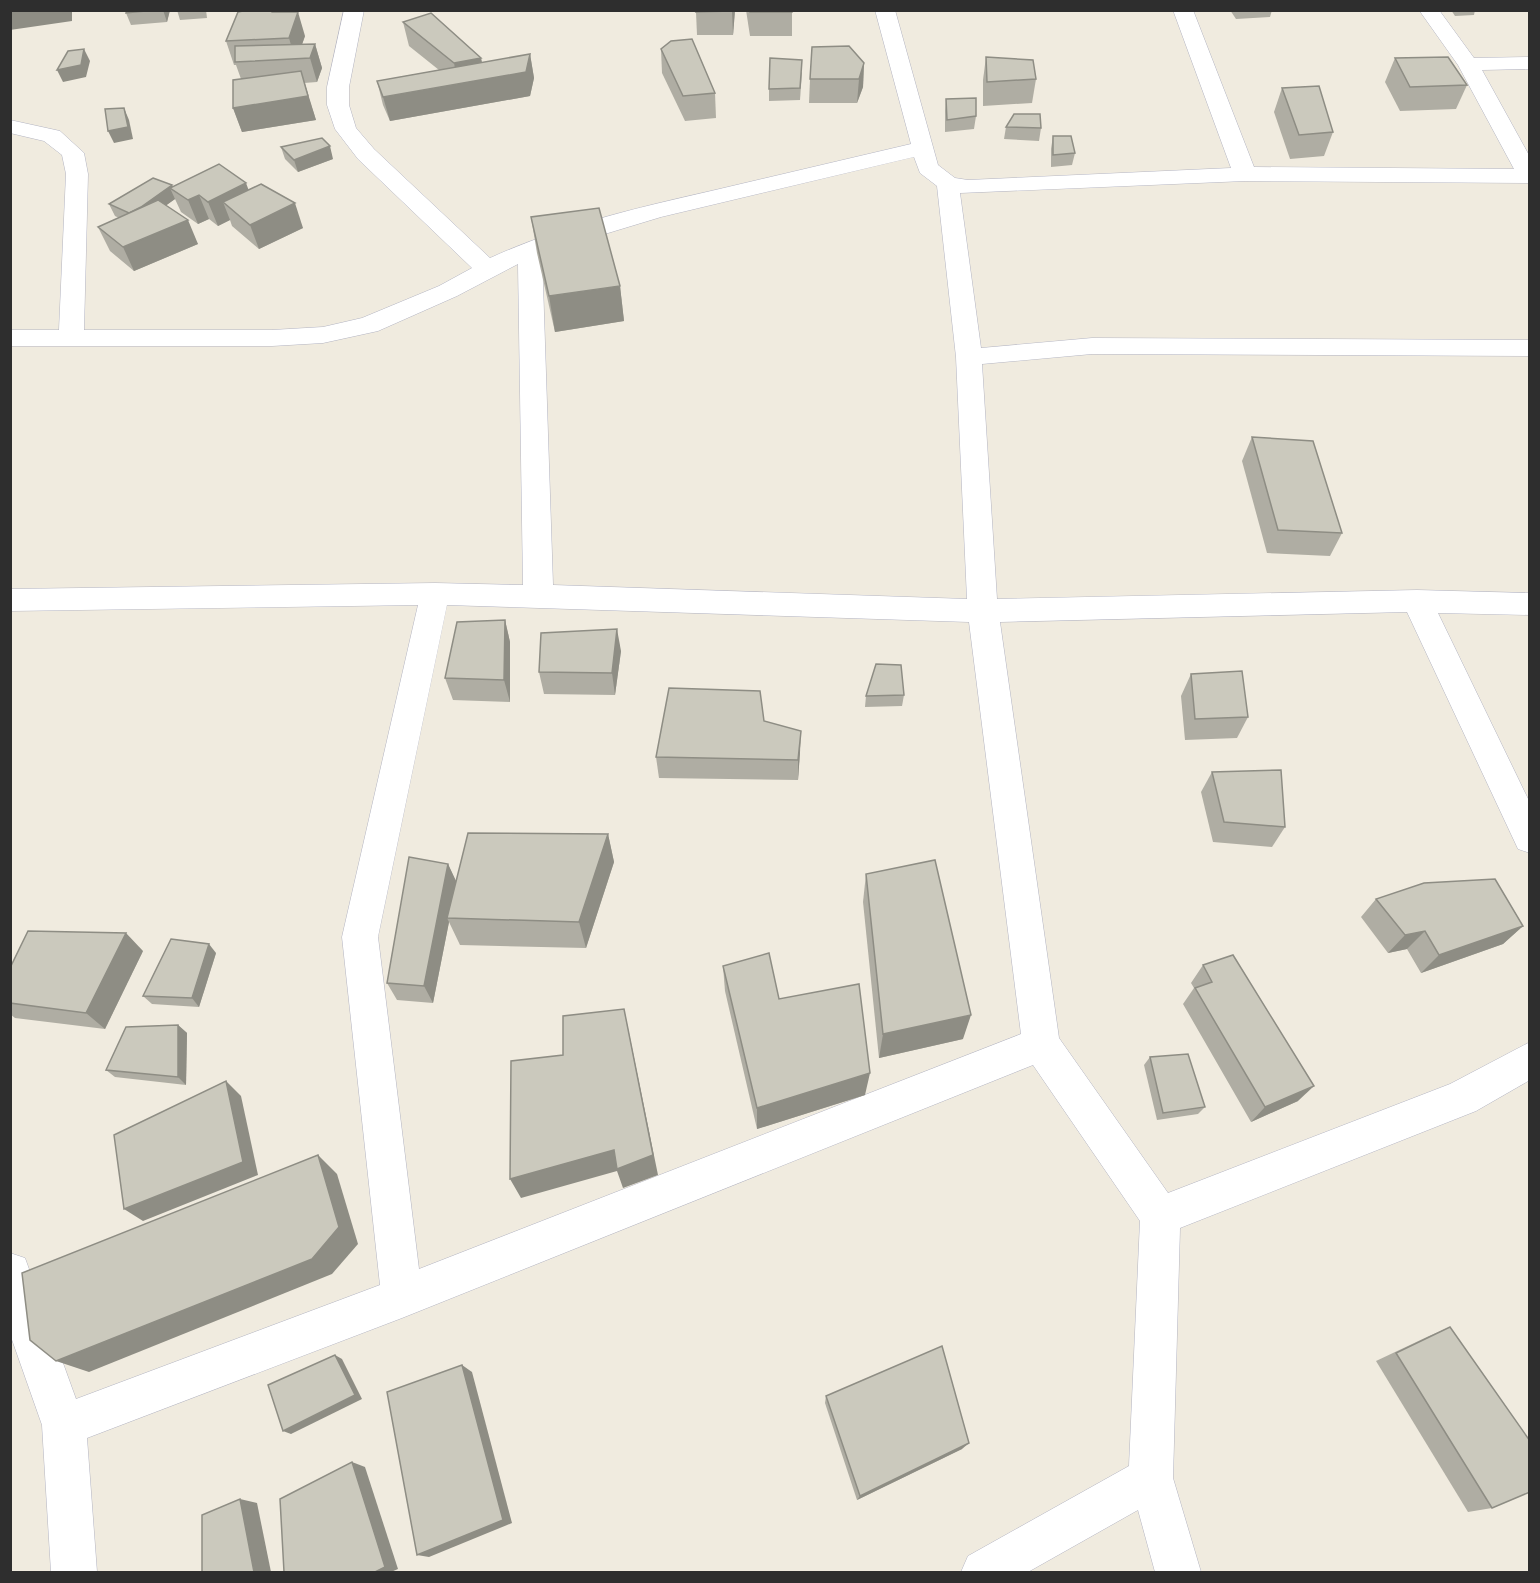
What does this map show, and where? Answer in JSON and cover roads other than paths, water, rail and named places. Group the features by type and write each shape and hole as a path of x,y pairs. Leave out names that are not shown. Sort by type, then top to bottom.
{"street":[{"path":"354,10 338,87 338,105 346,129 366,154 487,269"},
{"path":"885,10 928,168 948,184 968,188 1245,174 1529,176 1468,64 1429,10"},
{"path":"1183,10 1245,174"},
{"path":"1468,64 1530,63"},
{"path":"10,126 52,136 73,153 77,174 71,337"},
{"path":"10,339 272,338 323,335 369,325 448,291 487,269 530,249 573,234 655,211 924,148"},
{"path":"948,184 969,357 983,611 1041,1044 1160,1216 1151,1479 1178,1572"},
{"path":"530,249 538,596"},
{"path":"969,357 1092,346 1530,348"},
{"path":"402,1297 360,937 435,594"},
{"path":"10,600 435,594 983,611 1417,601 1530,604"},
{"path":"1417,601 1530,839"},
{"path":"64,1425 402,1297 1041,1044"},
{"path":"1160,1216 1462,1098 1530,1060"},
{"path":"10,1273 64,1425 74,1572"},
{"path":"984,1572 1151,1479"}]}
